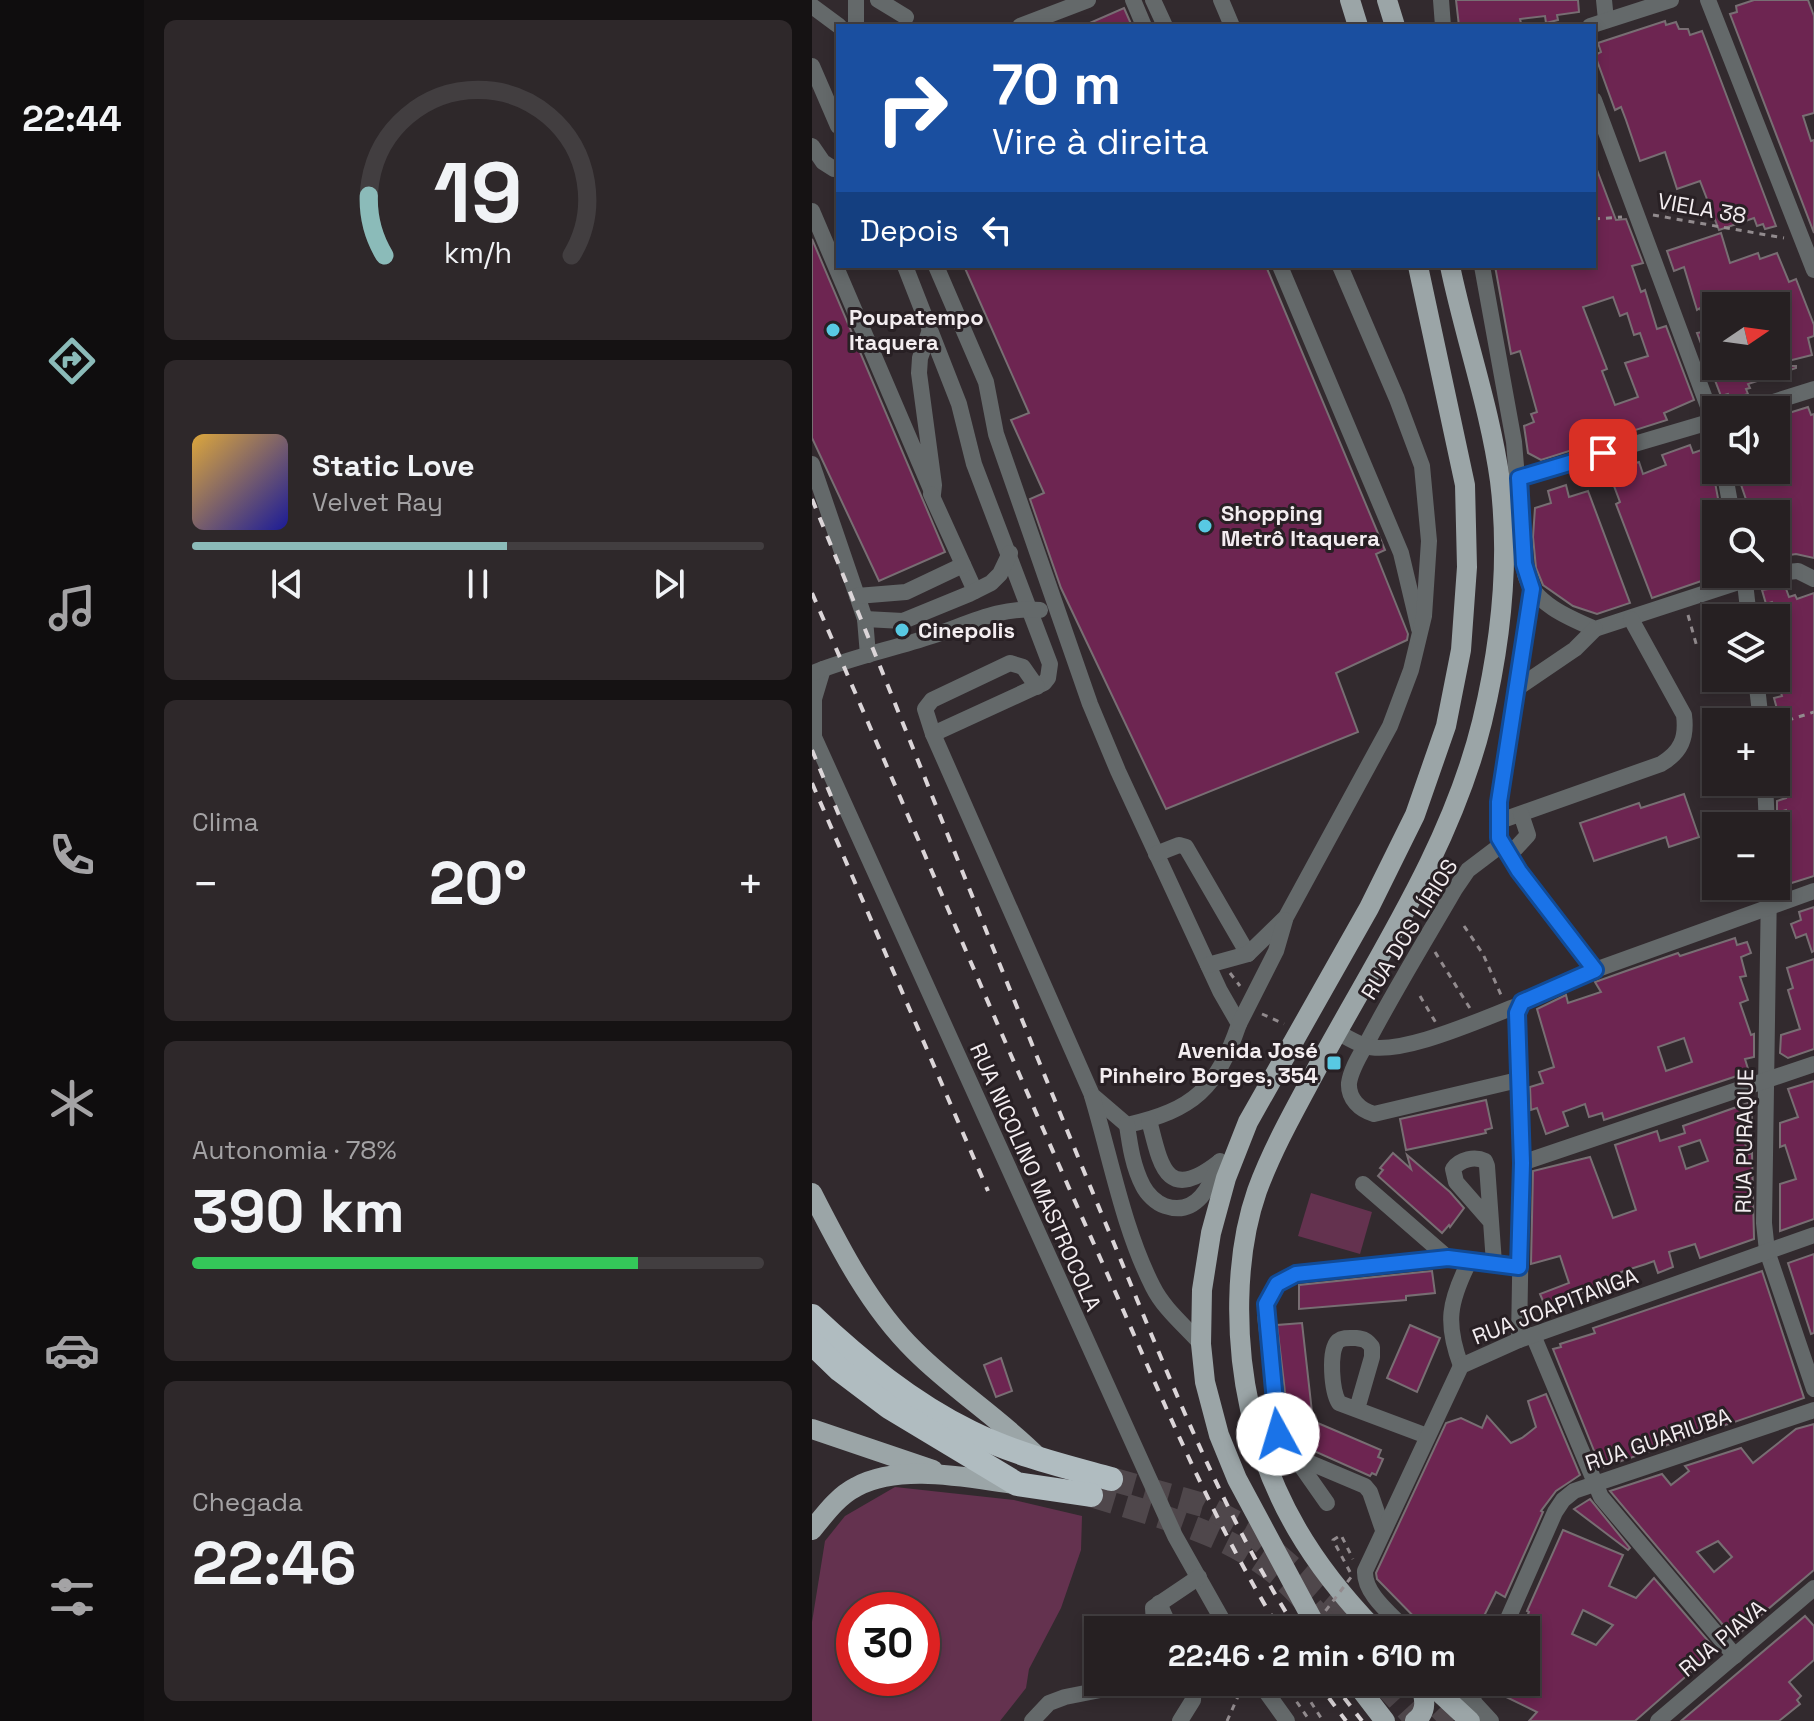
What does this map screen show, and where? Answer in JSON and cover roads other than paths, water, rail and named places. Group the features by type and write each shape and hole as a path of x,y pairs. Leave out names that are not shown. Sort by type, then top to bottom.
{"highway":[{"path":"812,1316 856,1358 923,1405 972,1433 1040,1459 1111,1479"},
{"path":"812,1343 840,1370 889,1407 1017,1484 1091,1495"}],"main road":[{"path":"1350,0 1357,24"},
{"path":"1387,0 1394,24"},
{"path":"1310,1616 1237,1479 1219,1435 1205,1382 1201,1344 1202,1290 1211,1233 1226,1178 1248,1122 1369,908 1415,815 1449,711 1461,650 1467,567 1465,485 1418,268"},
{"path":"1363,1616 1322,1570 1287,1512 1266,1464 1242,1373 1240,1303 1244,1247 1256,1193 1281,1135 1423,877 1448,825 1482,725 1498,646 1503,597 1500,482 1490,426 1448,268"},
{"path":"812,1193 862,1282 913,1350 954,1387 1016,1434 1040,1459"},
{"path":"812,1429 954,1476"},
{"path":"812,1530 832,1506 855,1487 884,1475 954,1476 1017,1484"},
{"path":"1366,1696 1379,1713 1397,1721"},
{"path":"1415,1721 1422,1715 1423,1696"},
{"path":"1449,1696 1471,1711"}],"street":[{"path":"856,0 856,24"},
{"path":"878,0 906,17"},
{"path":"1025,24 1088,0"},
{"path":"1133,0 1143,24"},
{"path":"1153,0 1164,24"},
{"path":"1221,0 1231,24"},
{"path":"1441,0 1443,24"},
{"path":"1598,23 1604,0"},
{"path":"1598,23 1671,0"},
{"path":"1708,0 1814,270"},
{"path":"812,6 836,24"},
{"path":"812,66 836,121"},
{"path":"1596,105 1706,396"},
{"path":"812,146 823,162 836,169"},
{"path":"812,211 975,591"},
{"path":"906,268 965,426 974,464 1050,664 1043,682"},
{"path":"937,268 986,382 993,420 1056,612 1103,737 1208,965 1239,1024"},
{"path":"1281,268 1401,553 1420,635"},
{"path":"1127,1125 1181,1107 1202,1094 1215,1077 1276,951 1286,917 1399,707 1420,635 1428,584 1429,541 1422,466 1402,409 1341,268"},
{"path":"1482,268 1519,478 1524,564 1532,589 1542,600 1566,616 1595,629"},
{"path":"930,330 920,358 919,373 935,489 931,494"},
{"path":"1790,397 1814,389"},
{"path":"965,426 993,420"},
{"path":"1519,478 1702,427"},
{"path":"812,464 865,619 868,655"},
{"path":"865,619 903,621 975,591 1000,574 1010,553"},
{"path":"857,596 906,592 963,565"},
{"path":"1790,572 1798,571 1814,579"},
{"path":"1516,689 1575,649 1595,629 1715,588"},
{"path":"1532,589 1497,822 1504,849 1595,970"},
{"path":"817,672 1002,611 1031,609 1056,612"},
{"path":"1497,822 1661,764 1672,758 1683,742 1686,730 1684,715 1631,619"},
{"path":"1043,682 1023,667 1010,663 932,700 925,709 933,734 1092,1095 1134,1241 1153,1288 1170,1312 1201,1344"},
{"path":"933,734 1043,682 1078,670"},
{"name":"RUA NICOLINO MASTROCOLA","path":"817,672 813,736 1175,1536 1220,1616"},
{"name":"RUA DOS LÍRIOS","path":"1518,1080 1374,1114 1358,1107 1349,1086 1352,1071 1365,1046 1468,870 1522,842 1528,835 1521,814"},
{"path":"1156,854 1179,845 1186,847 1248,954"},
{"path":"1337,1032 1365,1046 1391,1048 1514,1007 1595,970 1814,891"},
{"name":"RUA PURAQUE","path":"1768,900 1764,1223 1767,1251 1814,1389"},
{"path":"1208,965 1248,954 1286,917"},
{"path":"1514,1007 1522,1163 1519,1267 1526,1337 1601,1497 1735,1656"},
{"path":"1522,1163 1814,1064"},
{"path":"1092,1095 1127,1125 1131,1151 1145,1189 1159,1204 1176,1210 1193,1205 1212,1182 1220,1161 1248,1122"},
{"path":"1149,1120 1160,1163 1169,1175 1179,1181 1199,1177 1220,1161"},
{"path":"1363,1184 1448,1258"},
{"path":"1491,1222 1494,1263"},
{"name":"RUA JOAPITANGA","path":"1393,1616 1358,1579 1461,1366 1526,1337 1814,1235"},
{"path":"1383,1530 1365,1486 1294,1456 1284,1450 1278,1438 1265,1315 1270,1294 1277,1284 1296,1274 1448,1258 1519,1267"},
{"path":"1461,1366 1449,1321 1451,1304 1469,1262"},
{"path":"1357,1409 1427,1436"},
{"name":"RUA GUARIUBA","path":"1509,1616 1555,1512 1574,1491 1814,1410"},
{"path":"1294,1456 1327,1503"},
{"path":"1153,1616 1153,1608 1199,1577"},
{"name":"RUA PIAVA","path":"1658,1721 1814,1588"},
{"path":"1159,1603 1165,1616"},
{"path":"1032,1721 1049,1703 1084,1693"},
{"path":"1180,1721 1193,1696"},
{"path":"1269,1696 1287,1721"},
{"path":"1471,1711 1491,1721"}],"tunnel":[{"path":"1111,1479 1203,1505 1246,1528 1348,1616"},
{"path":"1091,1495 1192,1527 1240,1549 1284,1580 1319,1616"},
{"path":"1395,1696 1418,1721"},
{"path":"1429,1696 1453,1721"}],"railway":[{"path":"812,499 1170,1379 1241,1532 1289,1616"},
{"path":"812,593 1166,1408 1208,1499 1272,1616"},
{"path":"812,750 841,820"},
{"path":"812,783 988,1191"},
{"path":"1327,1696 1346,1721"},
{"path":"1343,1696 1362,1721"}],"place":[{"name":"Poupatempo Itaquera","path":"833,330"},
{"name":"Shopping Metrô Itaquera","path":"1205,526"},
{"name":"Cinepolis","path":"902,630"},
{"name":"Avenida José Pinheiro Borges, 354","path":"1334,1063"}]}
